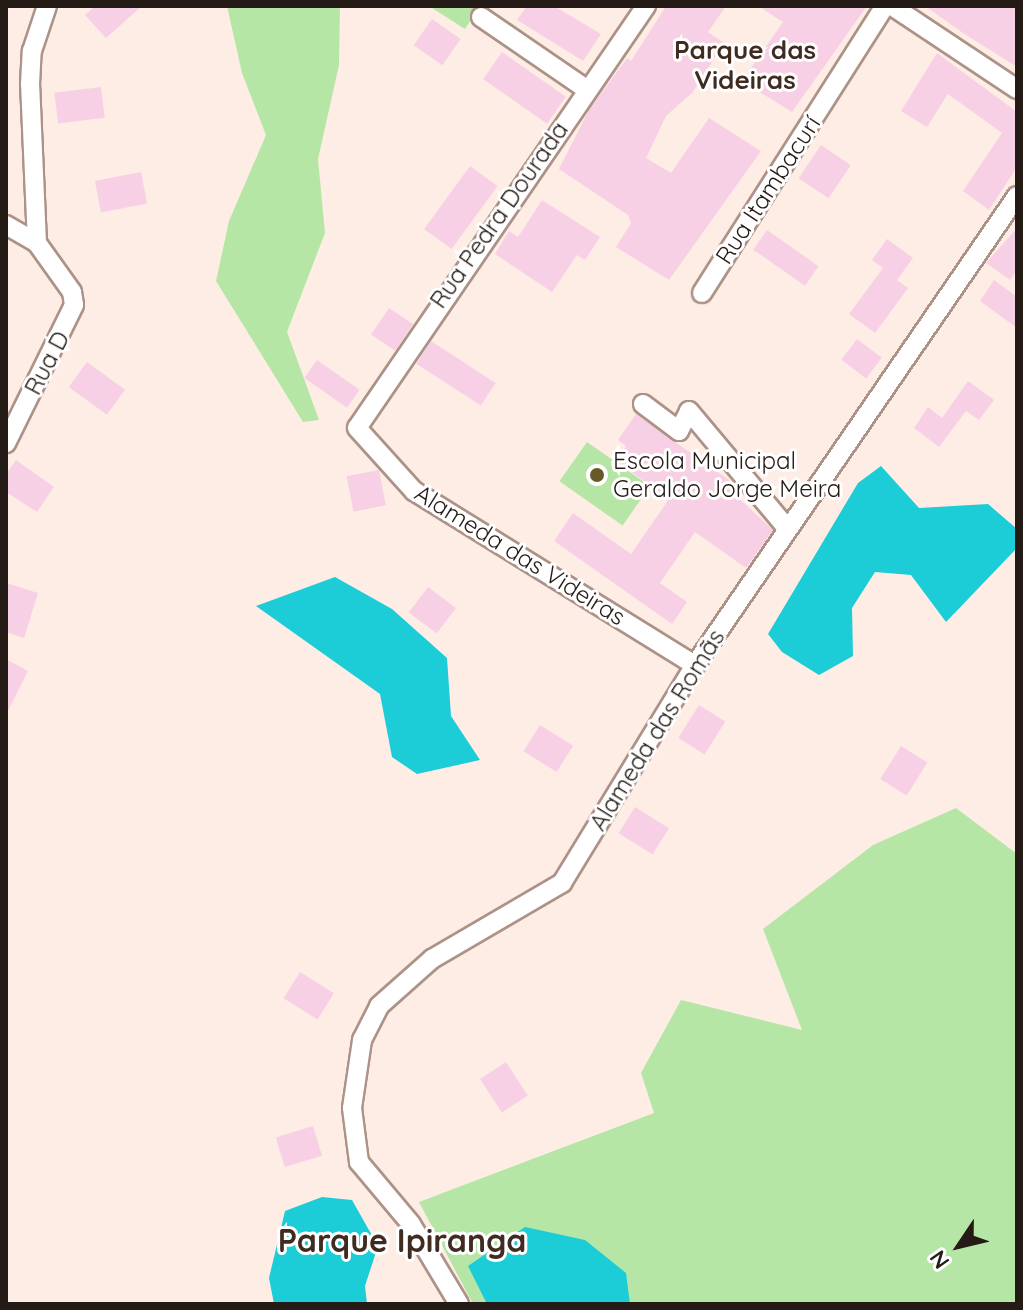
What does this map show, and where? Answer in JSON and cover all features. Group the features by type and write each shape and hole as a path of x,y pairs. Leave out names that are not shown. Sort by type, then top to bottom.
{"street":[{"path":"37,243 30,84 32,51 47,6"},
{"name":"Rua Pedra Dourada","path":"357,428 586,89 646,6"},
{"name":"Rua Itambacurí","path":"702,293 885,6"},
{"path":"892,6 1017,89"},
{"path":"481,17 586,89"},
{"name":"Alameda das Romãs","path":"459,1304 411,1224 359,1162 352,1108 362,1040 379,1006 432,959 562,883 695,665 1017,196"},
{"path":"6,225 37,243"},
{"name":"Rua D","path":"6,443 74,305 72,292 37,243"},
{"path":"643,404 679,431 689,411 787,528"},
{"name":"Alameda das Videiras","path":"357,428 414,491 695,665"}],"green space":[{"path":"227,6 340,6 339,65 318,159 325,233 287,332 319,420 303,422 216,281 229,221 266,135 242,73"},
{"path":"429,6 480,6 465,29"},
{"path":"587,442 650,486 623,525 559,481"},
{"path":"956,808 1017,854 1017,1304 473,1304 419,1202 654,1113 641,1073 681,1000 802,1030 763,929 873,845"}],"water":[{"path":"881,466 919,508 988,504 1017,529 1017,548 946,622 911,575 875,572 852,608 853,656 819,675 782,652 768,634 858,483"},
{"path":"335,577 392,609 447,658 451,716 480,760 417,774 392,757 380,694 256,606"},
{"path":"322,1197 352,1200 378,1246 365,1286 367,1304 274,1304 269,1278 285,1211"},
{"path":"525,1227 585,1240 626,1273 630,1304 487,1304 468,1266"}],"building":[{"path":"95,6 142,6 106,38 85,15"},
{"path":"527,6 554,6 601,34 583,61 517,20"},
{"path":"666,6 726,6 708,32 724,43 693,92 666,116 646,158 671,173 709,118 761,151 669,280 616,247 631,223 628,215 559,169 589,110 627,58 631,61"},
{"path":"758,6 867,6 792,112 742,81 783,22"},
{"path":"925,6 1017,6 1017,67 963,33"},
{"path":"432,19 461,39 442,65 414,45"},
{"path":"502,52 566,97 547,124 483,79"},
{"path":"937,53 1017,112 1017,167 989,210 963,191 1002,133 948,94 927,127 901,111"},
{"path":"101,87 105,118 58,123 54,93"},
{"path":"821,145 851,165 828,198 799,178"},
{"path":"470,166 498,186 452,249 424,229"},
{"path":"141,172 147,203 101,212 95,181"},
{"path":"542,200 600,237 585,260 577,255 552,292 495,254 509,231 518,237"},
{"path":"1017,228 1017,270 1010,280 986,263"},
{"path":"767,230 819,266 805,286 753,250"},
{"path":"887,239 913,258 897,280 908,288 875,333 849,314 883,268 872,260"},
{"path":"994,280 1017,297 1017,328 980,301"},
{"path":"389,308 413,324 395,351 371,335"},
{"path":"857,339 882,358 866,378 841,360"},
{"path":"431,341 496,383 481,406 416,364"},
{"path":"317,360 360,390 347,408 304,378"},
{"path":"87,362 125,390 107,415 69,387"},
{"path":"968,381 994,400 979,420 966,411 939,447 914,428 928,407 942,418"},
{"path":"636,414 733,483 731,491 773,530 746,568 695,532 660,583 687,602 672,624 554,541 573,513 631,554 669,499 616,461 626,446 618,440"},
{"path":"16,460 54,487 37,512 6,492 6,474"},
{"path":"379,470 386,505 353,512 347,476"},
{"path":"6,583 38,593 24,638 6,632"},
{"path":"428,587 456,608 437,634 409,613"},
{"path":"6,659 28,671 6,715"},
{"path":"699,705 725,721 705,755 678,738"},
{"path":"540,725 573,746 557,772 524,751"},
{"path":"901,746 927,762 907,796 880,779"},
{"path":"635,807 669,828 652,854 619,833"},
{"path":"300,972 334,993 317,1019 284,998"},
{"path":"506,1062 528,1096 502,1112 480,1079"},
{"path":"313,1126 322,1156 285,1167 276,1137"}],"place":[{"name":"Escola Municipal Geraldo Jorge Meira","path":"597,475"}],"district":[{"name":"Parque das Videiras","path":"745,65"},
{"name":"Parque Ipiranga","path":"402,1240"}]}
